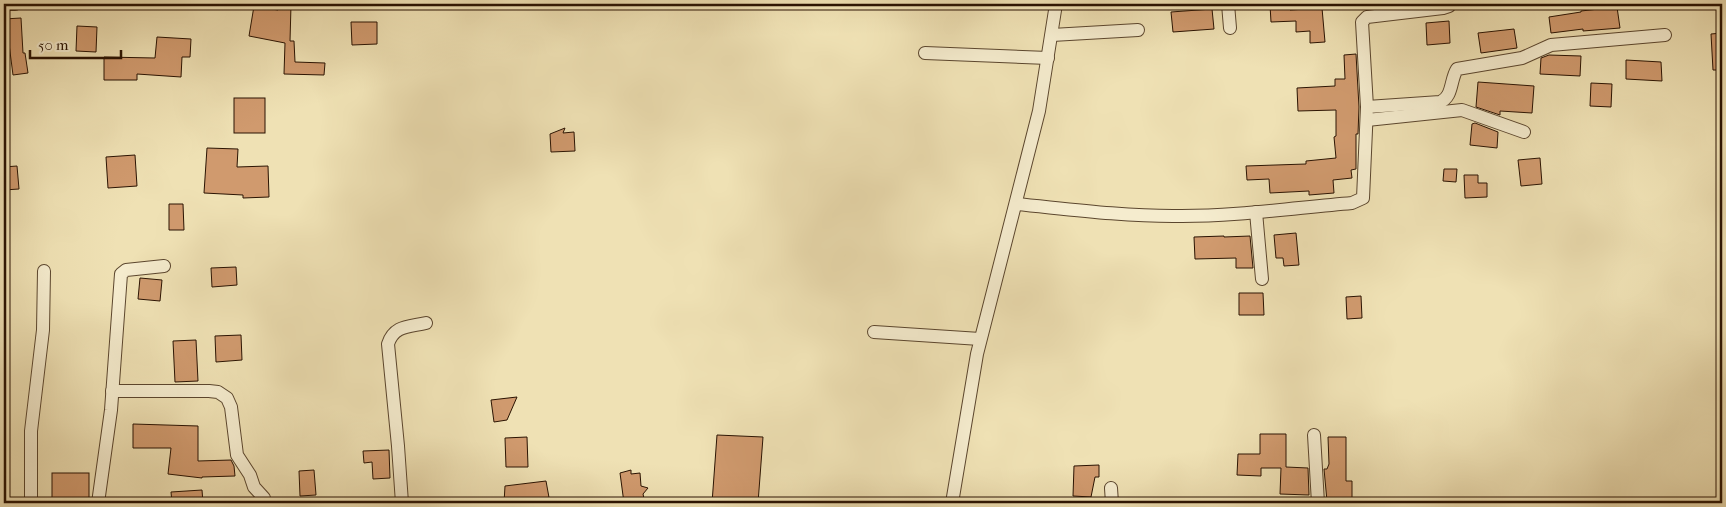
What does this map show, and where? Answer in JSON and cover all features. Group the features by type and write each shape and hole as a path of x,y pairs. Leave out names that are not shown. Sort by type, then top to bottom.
{"street":[{"path":"4,4 15,4"},
{"path":"952,503 980,339 1039,111 1056,4"},
{"path":"1228,4 1230,28"},
{"path":"1016,204 1114,213 1173,216 1256,212 1352,203 1363,198 1367,113 1362,22 1366,17 1443,8 1449,6 1449,4"},
{"path":"1052,36 1138,30"},
{"path":"1367,113 1440,102 1449,94 1457,70 1522,58 1551,45 1665,36"},
{"path":"925,53 1048,58"},
{"path":"1367,113 1462,110 1524,132"},
{"path":"1256,212 1262,278"},
{"path":"98,503 111,410 122,274 126,270 164,266"},
{"path":"31,503 31,431 43,330 44,271"},
{"path":"402,503 388,344 391,334 397,329 426,322"},
{"path":"874,332 980,339"},
{"path":"112,390 218,392 227,398 231,407 236,456 250,475 256,490 264,498"},
{"path":"1314,435 1318,503"},
{"path":"1111,488 1112,503"}],"building":[{"path":"1289,4 1290,10 1322,8 1325,42 1310,43 1310,31 1296,32 1296,21 1271,22 1270,5"},
{"path":"278,5 291,5 290,41 294,41 295,62 325,63 324,75 284,74 285,43 249,36 254,6 278,10"},
{"path":"1617,7 1620,28 1583,31 1583,29 1551,33 1549,17"},
{"path":"1212,9 1214,29 1173,32 1171,12"},
{"path":"21,18 23,53 25,53 28,73 13,75 9,44 4,44 4,19"},
{"path":"1449,21 1450,43 1427,45 1426,23"},
{"path":"351,22 377,22 377,44 352,45"},
{"path":"77,26 97,27 96,52 76,51"},
{"path":"1514,29 1517,48 1481,53 1478,33"},
{"path":"1722,33 1722,70 1713,70 1711,34"},
{"path":"157,37 191,39 190,57 182,57 181,77 137,74 137,80 104,80 104,57 155,58"},
{"path":"1356,54 1359,107 1358,134 1356,134 1356,169 1351,170 1352,178 1333,180 1334,193 1309,195 1309,191 1270,193 1269,179 1247,180 1246,166 1306,164 1306,161 1336,158 1334,137 1336,136 1336,110 1298,111 1297,88 1335,86 1335,79 1345,79 1344,55"},
{"path":"1549,55 1581,56 1580,76 1540,74 1541,58"},
{"path":"1626,60 1661,62 1662,81 1626,79"},
{"path":"1478,82 1534,86 1532,113 1500,111 1500,115 1476,107"},
{"path":"1591,83 1612,84 1611,107 1590,106"},
{"path":"234,98 265,98 265,133 234,133"},
{"path":"1475,123 1498,132 1497,148 1470,145 1472,124"},
{"path":"565,128 563,133 574,132 575,151 551,152 550,134"},
{"path":"207,148 238,149 237,167 268,166 269,197 243,198 243,195 204,193"},
{"path":"135,155 137,186 108,188 106,157"},
{"path":"1540,158 1542,184 1521,186 1518,160"},
{"path":"17,166 19,189 4,190 4,167"},
{"path":"1444,169 1457,169 1456,182 1443,181"},
{"path":"1464,175 1478,175 1478,183 1487,183 1487,197 1465,198"},
{"path":"169,204 183,204 184,230 169,230"},
{"path":"1296,233 1299,265 1284,266 1283,258 1276,258 1274,235"},
{"path":"1250,236 1253,268 1236,268 1236,258 1195,259 1194,237"},
{"path":"236,267 237,285 212,287 211,268"},
{"path":"140,278 162,280 160,301 138,299"},
{"path":"1239,293 1263,293 1264,315 1239,315"},
{"path":"1361,296 1362,318 1347,319 1346,297"},
{"path":"241,335 242,360 216,362 215,336"},
{"path":"196,340 198,381 175,382 173,341"},
{"path":"517,397 507,420 494,422 491,400"},
{"path":"133,424 198,426 198,461 231,460 235,476 202,478 168,474 171,448 133,448"},
{"path":"1260,434 1286,434 1286,467 1308,468 1309,495 1280,494 1281,468 1261,468 1261,476 1237,475 1238,454 1260,454"},
{"path":"717,435 763,437 758,503 712,503"},
{"path":"527,437 528,467 506,467 505,438"},
{"path":"1328,437 1346,437 1346,481 1352,481 1352,501 1327,501 1324,469 1327,469 1329,464"},
{"path":"389,450 390,478 373,479 372,462 364,463 363,451"},
{"path":"1099,465 1099,477 1095,477 1091,497 1073,496 1074,466"},
{"path":"314,470 316,495 300,496 299,471"},
{"path":"631,470 631,474 640,473 641,486 648,488 643,494 645,503 624,503 620,473"},
{"path":"52,473 89,473 89,503 52,503"},
{"path":"546,481 550,503 504,503 505,486"},
{"path":"202,490 203,503 172,503 171,492"}]}
